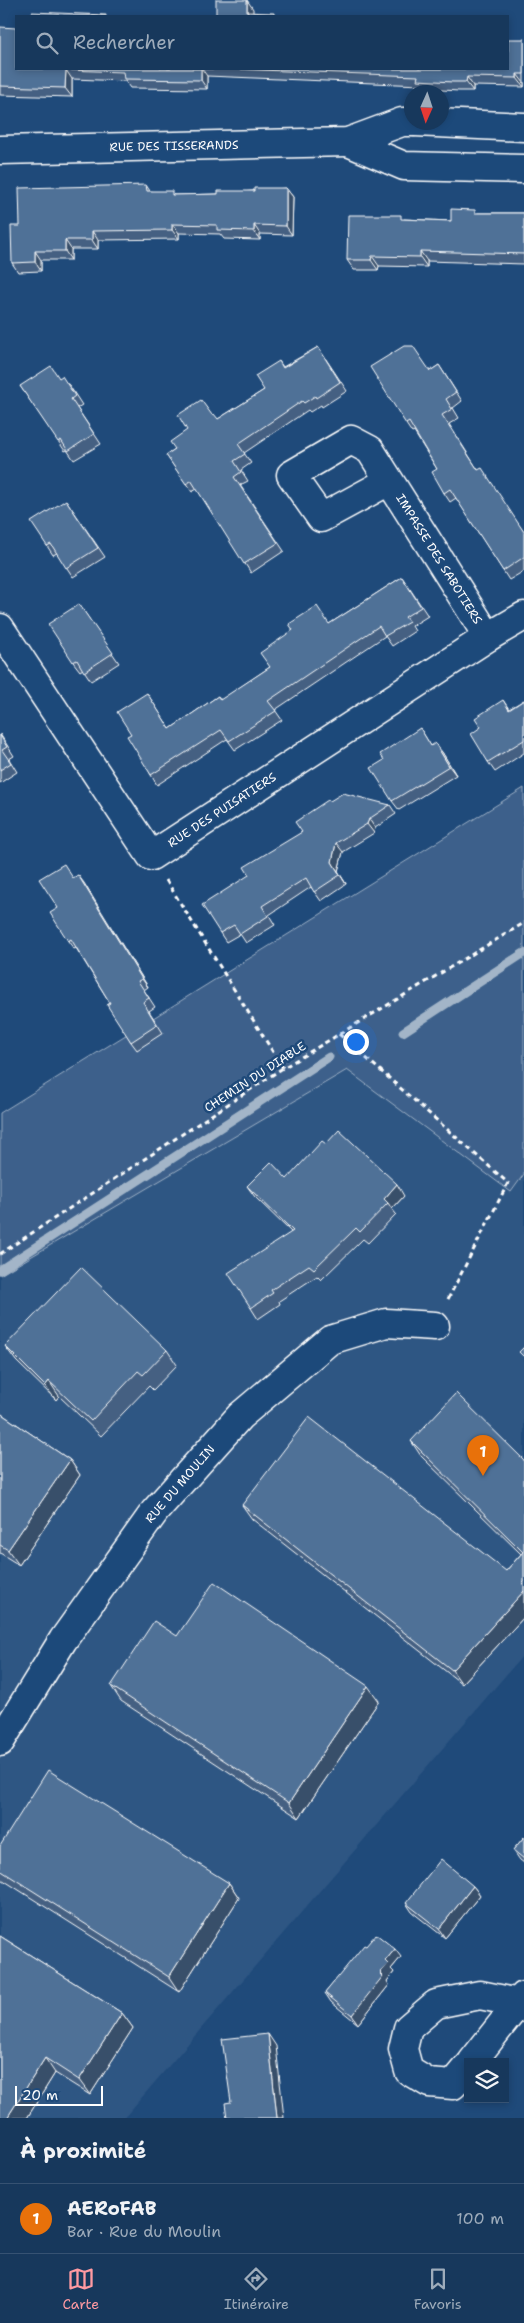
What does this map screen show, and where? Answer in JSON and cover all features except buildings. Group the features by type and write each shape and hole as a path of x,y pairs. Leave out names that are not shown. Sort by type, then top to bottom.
{"street":[{"name":"RUE DES TISSERANDS","path":"0,150 348,142 404,122"},
{"name":"RUE DES TISSERANDS","path":"449,123 524,126"},
{"name":"RUE DES TISSERANDS","path":"348,142 404,166 524,169"},
{"name":"IMPASSE DES SABOTIERS","path":"389,481 488,637"},
{"name":"RUE DES PUISATIERS","path":"151,856 488,637 524,616"},
{"path":"0,628 151,856"},
{"name":"RUE DU MOULIN","path":"0,1742 63,1640 155,1511 240,1416 330,1340 386,1324 434,1326"},
{"path":"464,2072 453,2085 429,2083 409,2071 403,2049 408,2028 436,2004 480,1995 521,2000"},
{"path":"475,2058 521,2000"}],"path":[{"path":"151,856 283,1068"},
{"name":"CHEMIN DU DIABLE","path":"0,1254 283,1068 524,923"},
{"path":"339,1034 508,1183 434,1326"}],"shaded area":[{"path":"524,788 524,1174 511,1192 347,1070 0,1275 0,1113"},
{"path":"524,935 524,1654 124,2118 0,2118 0,1272"}],"waterway":[{"path":"403,1032 524,953"},
{"path":"0,1270 329,1057"}],"place":[{"name":"AERoFAB","path":"483,1476"}]}
